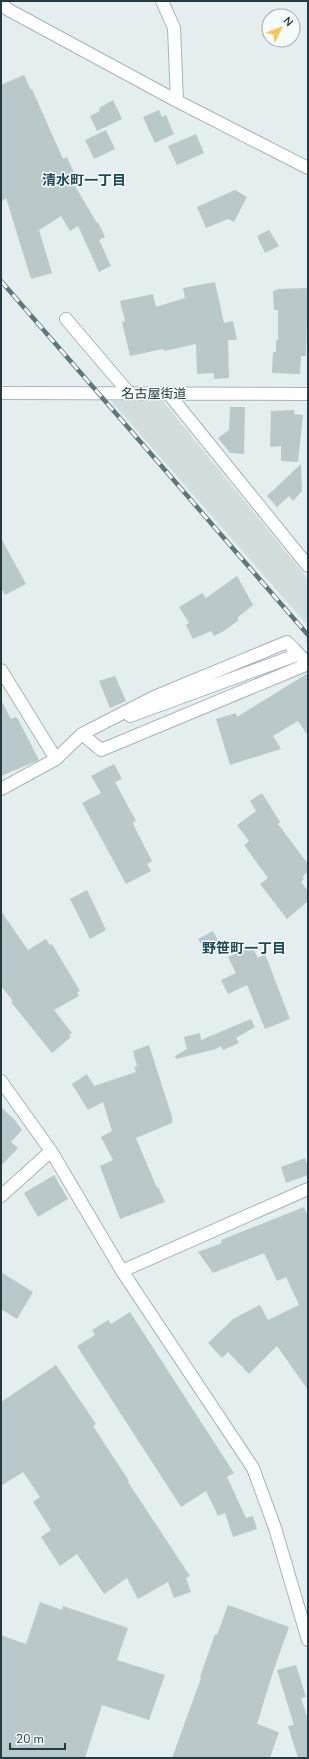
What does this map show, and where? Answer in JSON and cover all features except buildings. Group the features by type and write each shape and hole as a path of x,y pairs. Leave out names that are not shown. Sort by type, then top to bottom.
{"street":[{"path":"162,1 174,28 177,101"},
{"path":"1,3 6,9 177,101 308,168"},
{"path":"66,319 129,393"},
{"name":"名古屋街道","path":"1,392 308,394"},
{"path":"168,393 308,566"},
{"path":"1,789 56,759 82,734 154,697 287,642 308,664 101,750 82,734"},
{"path":"82,734 294,656"},
{"path":"1,670 56,759"},
{"path":"1,1081 51,1151 122,1271 253,1468 275,1528 308,1640"},
{"path":"1,1196 51,1151"},
{"path":"122,1271 308,1189"}],"shaded area":[{"path":"162,400 308,579 308,626 111,401"}],"tunnel":[{"path":"294,656 308,644"}],"railway":[{"path":"1,281 308,635"}],"district":[{"name":"清水町一丁目","path":"84,180"},
{"name":"野笹町一丁目","path":"244,948"}]}
